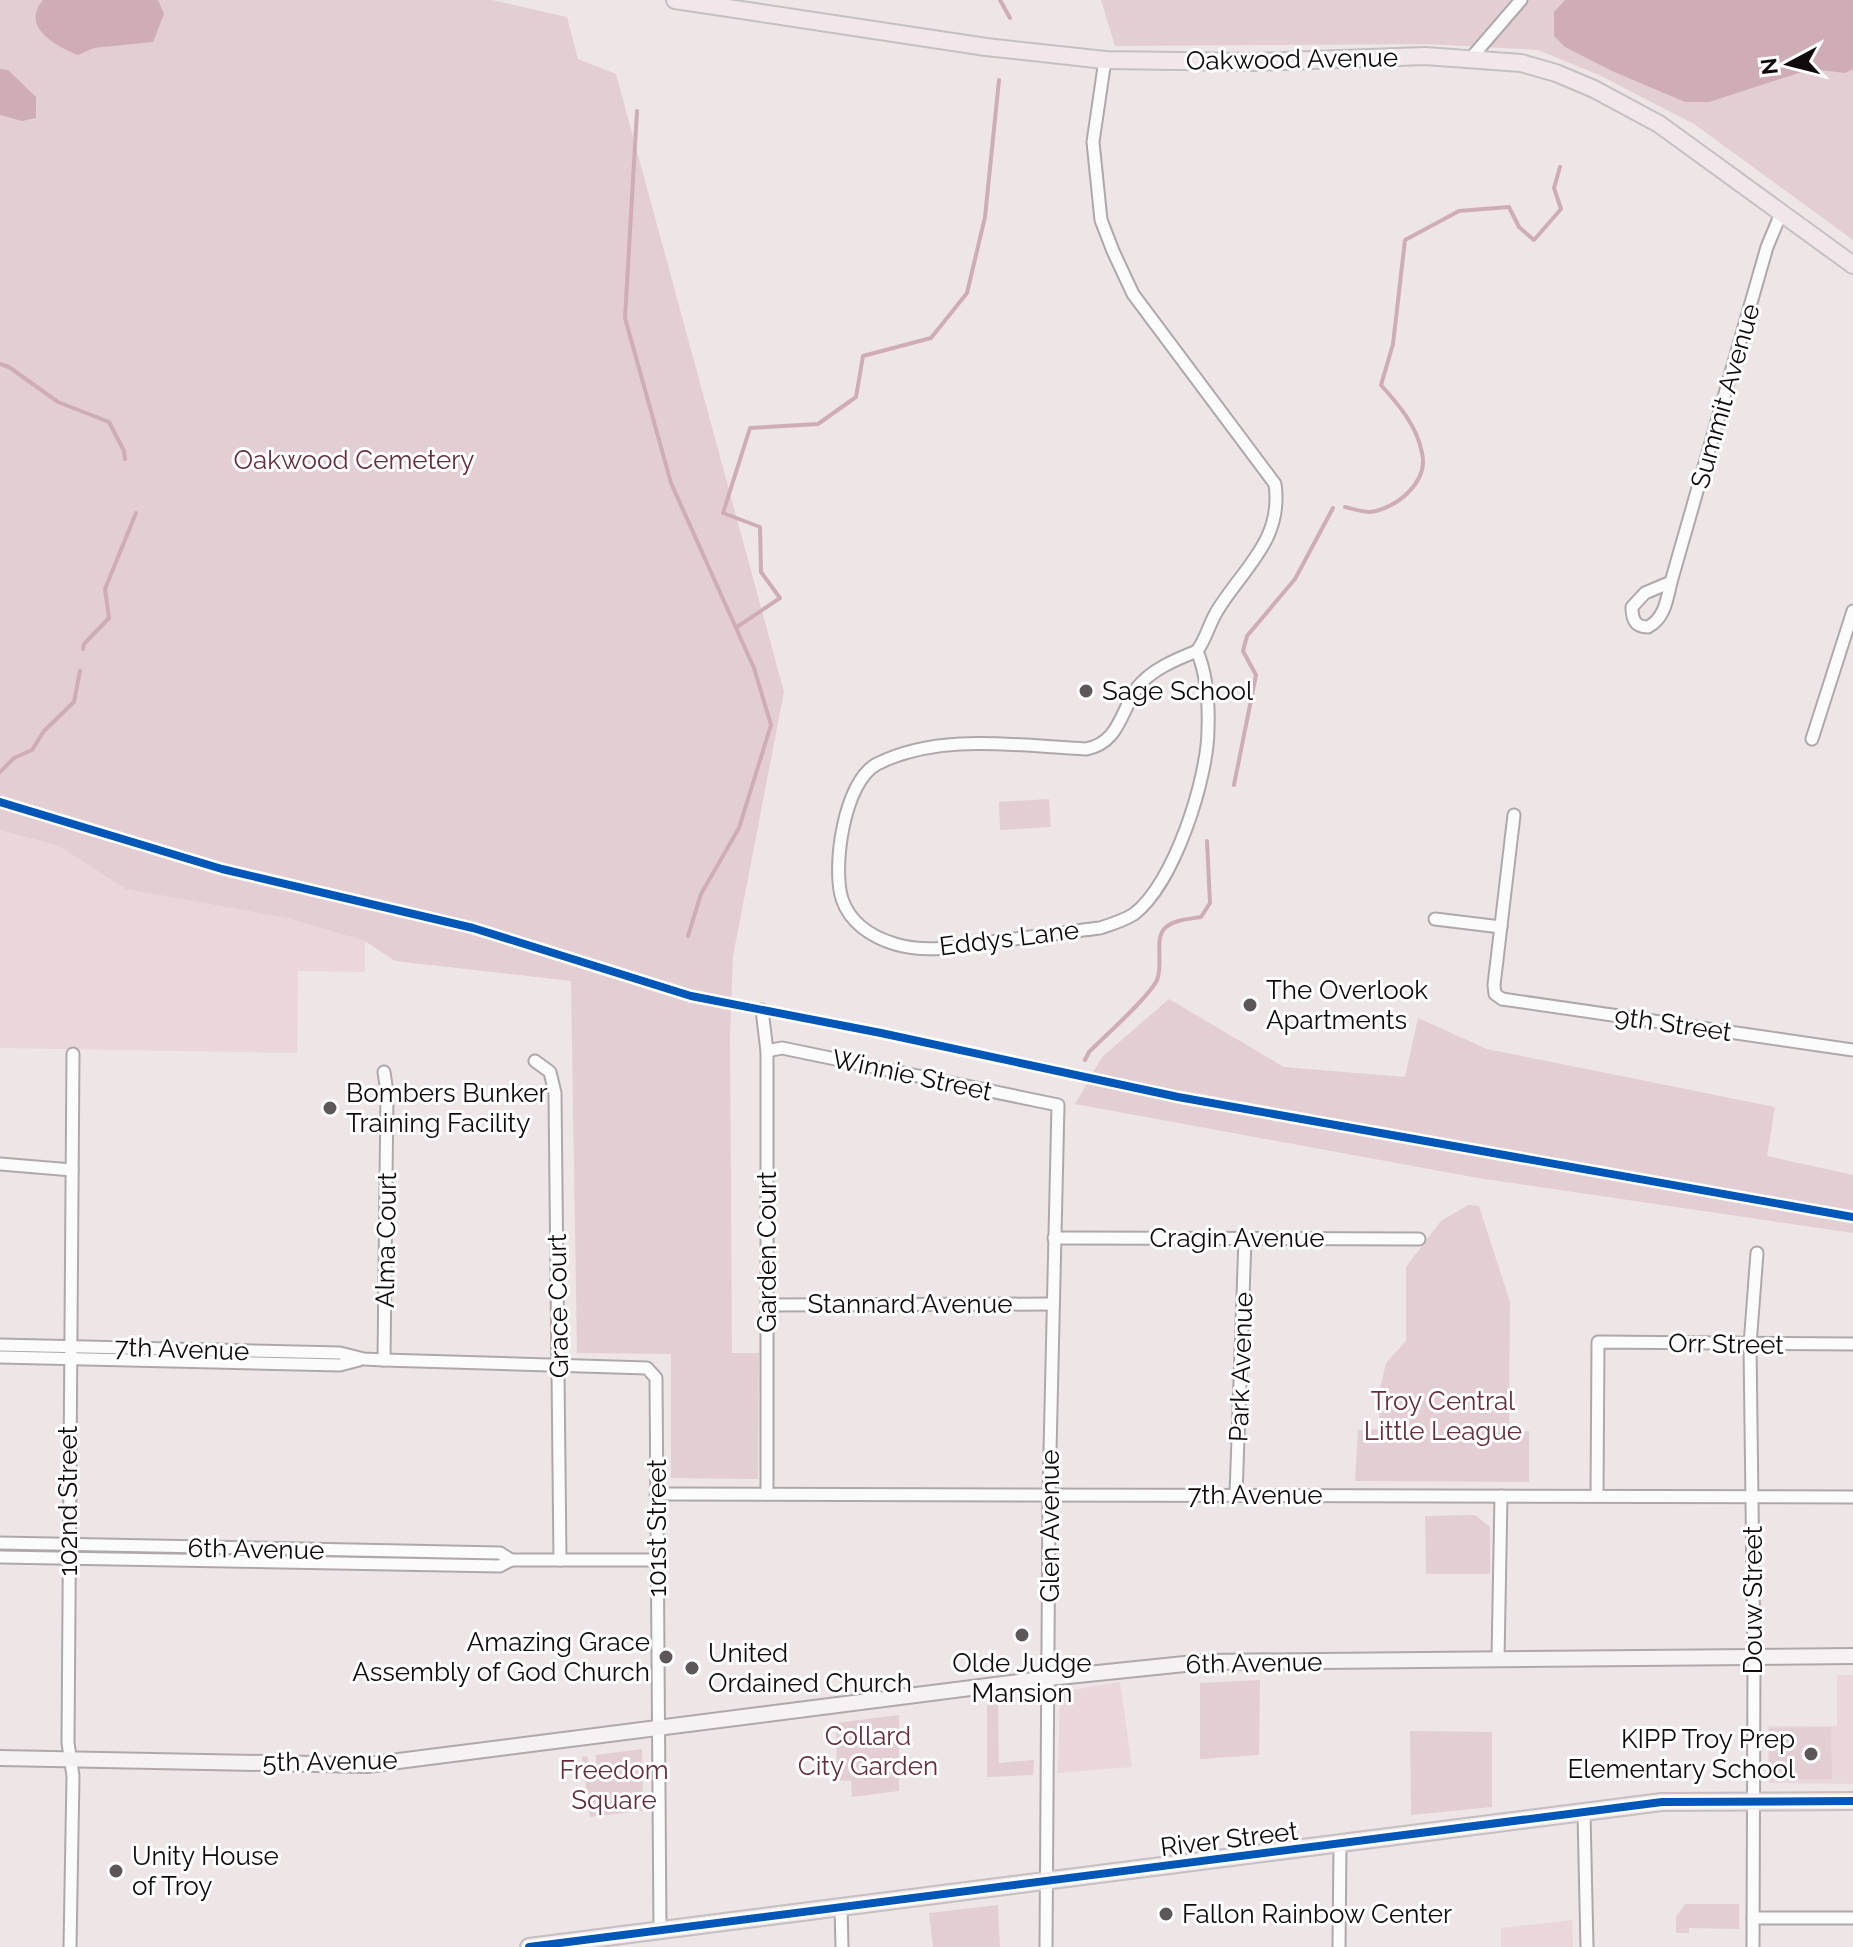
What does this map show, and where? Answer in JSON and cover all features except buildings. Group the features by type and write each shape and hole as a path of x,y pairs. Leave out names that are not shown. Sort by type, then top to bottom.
{"main road":[{"name":"Oakwood Avenue","path":"675,0 986,47 1105,60 1254,62 1425,56 1521,63 1594,89 1677,135 1853,265"},
{"name":"River Street","path":"529,1947 1662,1802 1853,1801"}],"street":[{"path":"1471,58 1521,0"},
{"path":"1105,60 1093,142 1101,220 1113,251 1133,294 1275,484 1278,505 1270,533 1260,552 1214,615 1197,651"},
{"name":"Summit Avenue","path":"1671,582 1767,247 1782,211"},
{"path":"1812,739 1853,611"},
{"name":"Eddys Lane","path":"1197,651 1205,671 1206,753 1193,808 1166,874 1136,912 1120,922 1100,928 951,948 898,945 869,934 854,920 843,901 838,879 844,825 857,786 873,766 903,755 963,744 1098,747 1122,721 1138,686 1170,662 1197,651"},
{"path":"1435,919 1501,927 1514,815"},
{"name":"9th Street","path":"1501,927 1495,994 1502,999 1853,1050"},
{"name":"Garden Court","path":"762,1010 767,1051 767,1494"},
{"name":"Winnie Street","path":"767,1051 782,1048 1058,1105"},
{"name":"102nd Street","path":"70,1947 73,1776 68,1743 68,1551 73,1054"},
{"name":"Grace Court","path":"535,1061 550,1072 555,1093 560,1560"},
{"name":"Alma Court","path":"384,1072 387,1092 384,1360"},
{"name":"Glen Avenue","path":"1046,1947 1049,1495 1058,1105"},
{"path":"0,1164 72,1170"},
{"name":"Cragin Avenue","path":"1054,1238 1419,1239"},
{"name":"Park Avenue","path":"1236,1495 1245,1239"},
{"name":"Douw Street","path":"1753,1947 1754,1656 1750,1345 1757,1253"},
{"name":"Stannard Avenue","path":"768,1305 1053,1304"},
{"name":"Orr Street","path":"1597,1496 1598,1342 1853,1344"},
{"name":"7th Avenue","path":"0,1345 70,1352 340,1365 364,1359 647,1368"},
{"name":"7th Avenue","path":"0,1357 70,1352"},
{"name":"101st Street","path":"647,1368 656,1378 660,1930"},
{"name":"7th Avenue","path":"656,1494 1853,1497"},
{"path":"1498,1659 1501,1496"},
{"name":"6th Avenue","path":"0,1543 68,1551"},
{"name":"6th Avenue","path":"0,1557 68,1551 500,1553 511,1560 657,1560"},
{"name":"6th Avenue","path":"658,1728 1049,1678 1204,1662 1853,1656"},
{"name":"5th Avenue","path":"0,1758 367,1765 658,1728"},
{"path":"1584,1814 1587,1947"},
{"path":"1339,1947 1340,1845"},
{"path":"841,1905 842,1947"},
{"path":"1753,1918 1853,1918"}],"shaded area":[{"path":"43,0 158,0 164,14 153,42 94,48 78,55 51,41 38,27 37,10"},
{"path":"1565,0 1853,0 1853,69 1845,73 1811,69 1709,102 1685,102 1565,47 1554,36 1554,12"},
{"path":"0,69 8,70 36,97 36,118 22,121 0,115"},
{"path":"0,830 59,846 125,889 286,918 365,941 365,972 298,971 297,1053 0,1048"},
{"name":"KIPP Troy Prep Elementary School","path":"1837,1675 1853,1675 1853,1784 1768,1783 1768,1726 1837,1726"},
{"path":"1120,1682 1132,1767 1058,1773 1060,1692"},
{"path":"1572,1920 1573,1947 1501,1947 1501,1928"}],"green space":[{"name":"Oakwood Cemetery","path":"0,0 492,0 567,17 578,59 616,74 784,692 733,956 730,1035 732,1353 759,1353 758,1479 671,1478 671,1354 577,1353 571,981 395,961 365,941 286,918 125,889 59,846 0,830"},
{"path":"1101,0 1853,0 1853,240 1694,124 1599,75 1538,50 1426,44 1115,46"},
{"path":"1049,799 1051,827 1000,830 999,802"},
{"path":"1169,999 1284,1067 1405,1077 1418,1018 1487,1049 1775,1107 1767,1156 1853,1175 1853,1233 1478,1178 1075,1104 1102,1057"},
{"name":"Troy Central Little League","path":"1468,1205 1479,1206 1510,1302 1509,1433 1529,1431 1529,1482 1355,1481 1358,1430 1379,1429 1380,1389 1386,1363 1406,1341 1406,1267 1441,1221"},
{"path":"1475,1515 1490,1527 1490,1574 1426,1574 1425,1516"},
{"path":"1260,1680 1259,1755 1200,1759 1200,1683"},
{"path":"998,1703 999,1763 1034,1760 1033,1775 987,1777 987,1704"},
{"name":"Collard City Garden","path":"899,1715 899,1791 852,1797 851,1781 837,1780 836,1723"},
{"path":"1831,1727 1832,1779 1770,1780 1769,1728"},
{"path":"1410,1731 1492,1732 1492,1807 1411,1815"},
{"name":"Freedom Square","path":"642,1749 643,1811 590,1817 582,1757 587,1756 589,1764 596,1763 596,1755"},
{"path":"1685,1904 1739,1904 1739,1929 1689,1928 1689,1933 1676,1933 1676,1917"},
{"path":"998,1905 1000,1947 933,1947 929,1913"}],"waterway":[{"path":"1000,0 1010,18"},
{"path":"737,627 780,598 761,572 760,527 723,513 750,428 818,424 856,397 863,356 931,338 967,293 985,217 999,80"},
{"path":"637,111 625,318 671,483 754,668 771,725 739,828 701,894 688,936"},
{"path":"1345,507 1370,512 1390,506 1415,484 1423,464 1420,443 1412,425 1381,385 1393,344 1405,240 1459,211 1509,207 1519,227 1534,240 1561,209 1554,188 1560,167"},
{"path":"0,364 9,367 58,402 109,422 125,459"},
{"path":"1234,785 1256,675 1243,651 1247,636 1295,579 1333,508"},
{"path":"83,649 84,644 109,618 105,589 136,513"},
{"path":"0,772 14,758 32,750 44,731 74,702 80,671"},
{"path":"1085,1060 1089,1052 1153,987 1159,973 1162,932 1174,922 1201,917 1210,903 1207,841"}],"cycle path":[{"path":"0,802 222,869 473,928 691,996 1178,1097 1853,1217"},
{"path":"529,1947 1662,1802 1853,1801"}],"place":[{"name":"Sage School","path":"1086,691"},
{"name":"The Overlook Apartments","path":"1250,1005"},
{"name":"Bombers Bunker Training Facility","path":"330,1108"},
{"name":"Olde Judge Mansion","path":"1022,1635"},
{"name":"Amazing Grace Assembly of God Church","path":"666,1657"},
{"name":"United Ordained Church","path":"692,1668"},
{"name":"KIPP Troy Prep Elementary School","path":"1811,1754"},
{"name":"Unity House of Troy","path":"116,1871"},
{"name":"Fallon Rainbow Center","path":"1166,1914"}]}
